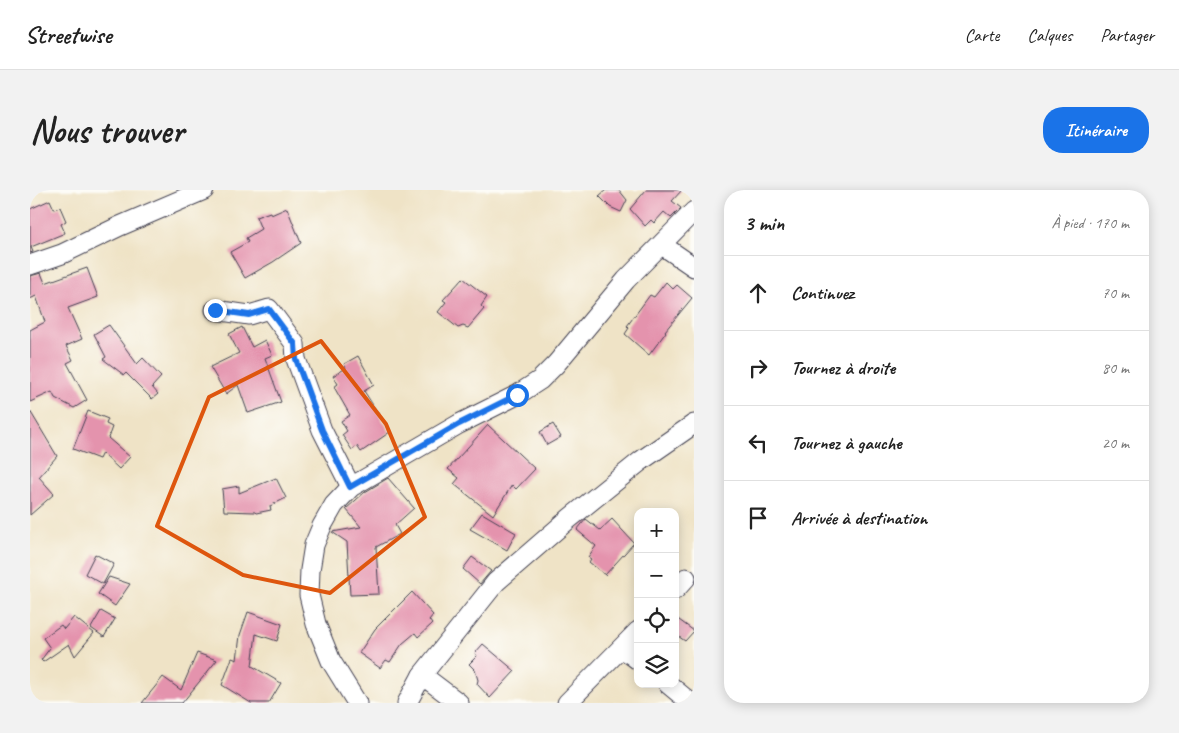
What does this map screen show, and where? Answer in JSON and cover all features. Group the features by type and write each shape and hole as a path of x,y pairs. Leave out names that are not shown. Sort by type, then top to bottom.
{"street":[{"path":"30,265 62,254 128,222 204,190"},
{"path":"357,703 331,661 316,624 309,595 314,545 334,505 350,487 459,424 517,395 540,380 556,364 626,280 694,211"},
{"path":"662,245 694,266"},
{"path":"215,310 249,315 269,309 295,344 296,359 322,430 350,487"},
{"path":"408,703 422,675 496,582 570,518 642,460 694,424"},
{"path":"567,703 634,635"},
{"path":"622,648 634,657"},
{"path":"422,675 459,703"},
{"path":"673,688 691,703"}],"highlighted area":[{"path":"321,341 386,424 425,517 330,593 243,575 157,526 209,397"}],"building":[{"path":"606,190 619,190 627,200 621,212 610,207 599,196"},
{"path":"646,190 682,190 672,201 681,208 671,218 664,212 654,223 651,220 645,226 630,209"},
{"path":"50,200 54,209 60,207 66,221 61,224 65,233 31,247 33,252 30,253 30,209"},
{"path":"287,208 301,243 245,278 230,252 248,242 246,238 261,229 256,217 270,212 271,215"},
{"path":"87,268 98,297 68,308 82,339 66,346 73,360 67,363 87,400 74,408 55,398 52,392 30,402 30,330 45,322 36,296 30,299 30,276 41,273 45,283"},
{"path":"463,278 487,297 481,306 484,309 468,328 463,326 458,328 438,312 446,302 443,300"},
{"path":"666,282 673,289 677,285 692,298 665,331 649,355 625,334 629,328 627,326 650,295 654,297"},
{"path":"109,325 137,364 143,358 161,377 152,387 158,394 152,399 126,373 124,375 103,359 106,357 94,334"},
{"path":"242,327 252,347 265,340 272,355 265,358 281,402 248,413 238,385 226,394 210,367 239,353 229,334"},
{"path":"358,356 374,385 364,391 390,432 361,452 357,446 352,450 342,435 347,431 341,421 350,415 334,387 338,384 333,376 346,368 344,364"},
{"path":"30,411 57,456 39,477 54,494 30,515"},
{"path":"88,411 108,419 106,424 112,427 108,438 130,457 119,469 102,453 99,459 73,449"},
{"path":"553,424 561,437 547,445 540,432"},
{"path":"488,425 535,469 516,489 512,485 493,515 454,484 459,478 448,469"},
{"path":"276,478 286,498 270,506 271,510 256,513 224,511 222,489 239,486 239,493"},
{"path":"388,478 414,508 395,525 400,534 376,547 379,594 350,595 347,542 332,532 361,527 346,509 365,492"},
{"path":"482,513 516,533 507,550 470,529"},
{"path":"586,519 600,530 612,519 634,543 605,575 589,562 591,559 588,557 596,546 577,530"},
{"path":"95,554 114,564 103,584 85,574"},
{"path":"472,557 491,571 480,584 463,569"},
{"path":"109,577 130,584 115,606 98,594"},
{"path":"412,592 433,615 429,620 432,624 418,637 415,633 402,644 390,662 386,660 380,668 359,653 375,629"},
{"path":"101,611 115,619 104,637 91,628"},
{"path":"248,612 282,624 277,641 256,634 252,666 281,683 269,703 251,703 222,685 232,658 237,660 240,635"},
{"path":"74,617 94,633 75,656 69,644 43,662 41,660 50,648 43,638 61,625 64,629"},
{"path":"679,620 694,631 685,641 679,637"},
{"path":"483,644 515,671 490,698 477,684 478,680 475,670 469,664 477,656 475,653"},
{"path":"197,653 217,660 182,703 142,703 163,677 181,690"}],"route":[{"path":"215,310 249,315 269,309 295,344 296,359 322,430 350,487 459,424 517,395"}]}
